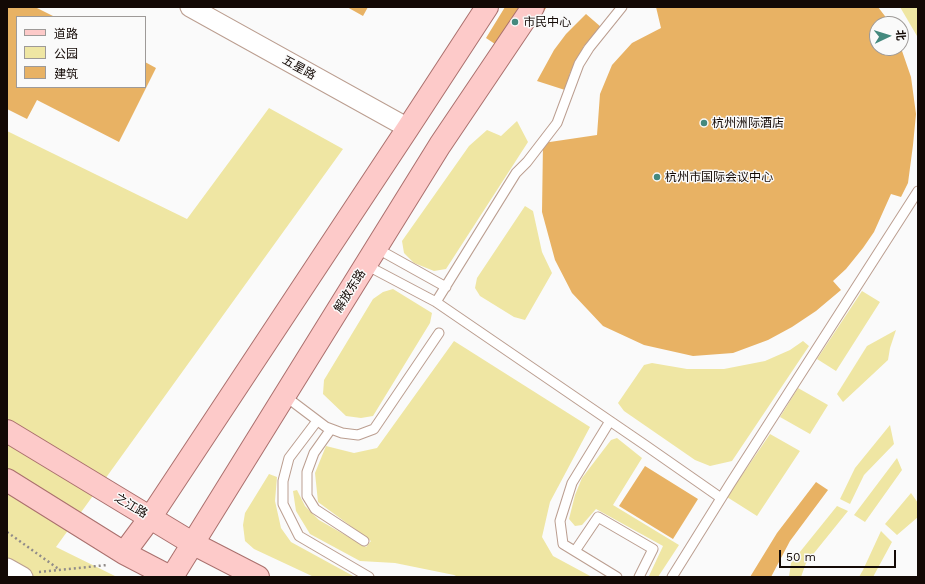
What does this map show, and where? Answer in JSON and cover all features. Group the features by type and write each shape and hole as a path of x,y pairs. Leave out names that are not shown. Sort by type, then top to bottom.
{"main road":[{"path":"130,564 150,518 487,7"},
{"name":"解放东路","path":"171,577 440,145 532,7"},
{"name":"之江路","path":"7,431 192,543 258,577"},
{"path":"7,480 130,564 171,577"}],"street":[{"name":"五星路","path":"190,7 408,128"}],"lane":[{"path":"436,302 516,173 527,162 557,123 579,64 589,48 622,7"},
{"path":"672,577 918,191"},
{"path":"371,256 446,287"},
{"path":"371,256 721,498"},
{"path":"284,396 317,421 342,434 358,435 374,429 439,333"},
{"path":"317,421 289,458 283,481 283,504 299,536 369,577 376,577"},
{"path":"610,421 572,483 560,521 563,544 617,577"},
{"path":"331,429 314,453 307,472 307,496 315,509 364,541"},
{"path":"575,551 598,517 653,549 639,577"}],"path":[{"path":"7,532 60,570"},
{"path":"16,573 130,564"}],"green space":[{"path":"900,7 918,7 918,40 909,22 909,16 905,16"},
{"path":"269,108 343,149 56,547 117,577 26,577 7,567 7,131 187,219"},
{"path":"517,121 528,142 446,269 434,271 414,263 404,253 402,241 469,146 487,130 501,136"},
{"path":"525,206 533,211 542,252 552,273 525,320 514,317 480,296 475,288 477,278"},
{"path":"393,289 432,313 430,323 373,416 361,418 346,416 323,394 324,380 373,299 383,292"},
{"path":"862,291 880,302 836,371 817,359"},
{"path":"896,330 888,360 843,402 837,394 867,346"},
{"path":"454,341 590,427 550,502 542,537 553,556 592,577 458,577 395,563 360,561 310,534 296,511 293,491 297,490 305,506 319,520 366,547 371,541 318,502 315,473 326,446 354,453 377,448"},
{"path":"803,341 809,346 732,461 710,466 695,460 624,411 618,403 644,365 652,363 687,369 724,369 765,361 790,350"},
{"path":"798,388 828,405 810,434 780,417"},
{"path":"890,425 894,444 864,475 850,504 840,499 855,468"},
{"path":"770,434 800,451 757,516 727,497"},
{"path":"617,438 642,458 613,505 679,545 658,577 649,576 663,546 596,509 582,525 575,526 569,519 575,495 582,478 611,440"},
{"path":"897,458 902,470 865,522 854,515"},
{"path":"269,474 277,477 275,501 281,528 291,542 355,577 314,577 254,549 245,541 243,525 245,513"},
{"path":"911,493 918,503 918,517 897,535 885,524"},
{"path":"837,506 848,511 806,563 801,577 789,577 791,563"},
{"path":"881,531 892,542 873,577 859,577 863,570"}],"building":[{"path":"7,7 35,7 53,16 16,16 16,88 146,88 119,142 37,100 27,119 7,109"},
{"path":"347,7 368,7 363,16"},
{"name":"市民中心","path":"505,7 547,7 510,54 486,38"},
{"name":"杭州市国际会议中心","path":"656,7 878,7 885,16 869,16 869,56 904,56 911,77 916,114 908,183 901,197 891,194 874,232 846,269 833,281 841,290 816,311 792,327 768,340 733,353 693,356 644,345 603,326 572,293 555,260 542,212 543,143 597,135 600,94 612,65 632,43 661,28"},
{"path":"586,14 601,27 584,46 570,73 565,90 537,81 554,50 566,34"},
{"path":"146,63 156,68 146,88"},
{"path":"645,466 698,499 673,539 619,506"},
{"path":"816,482 828,490 790,541 771,577 750,577 777,533"}],"place":[{"name":"市民中心","path":"515,22"},
{"name":"杭州洲际酒店","path":"704,123"},
{"name":"杭州市国际会议中心","path":"657,177"}]}
